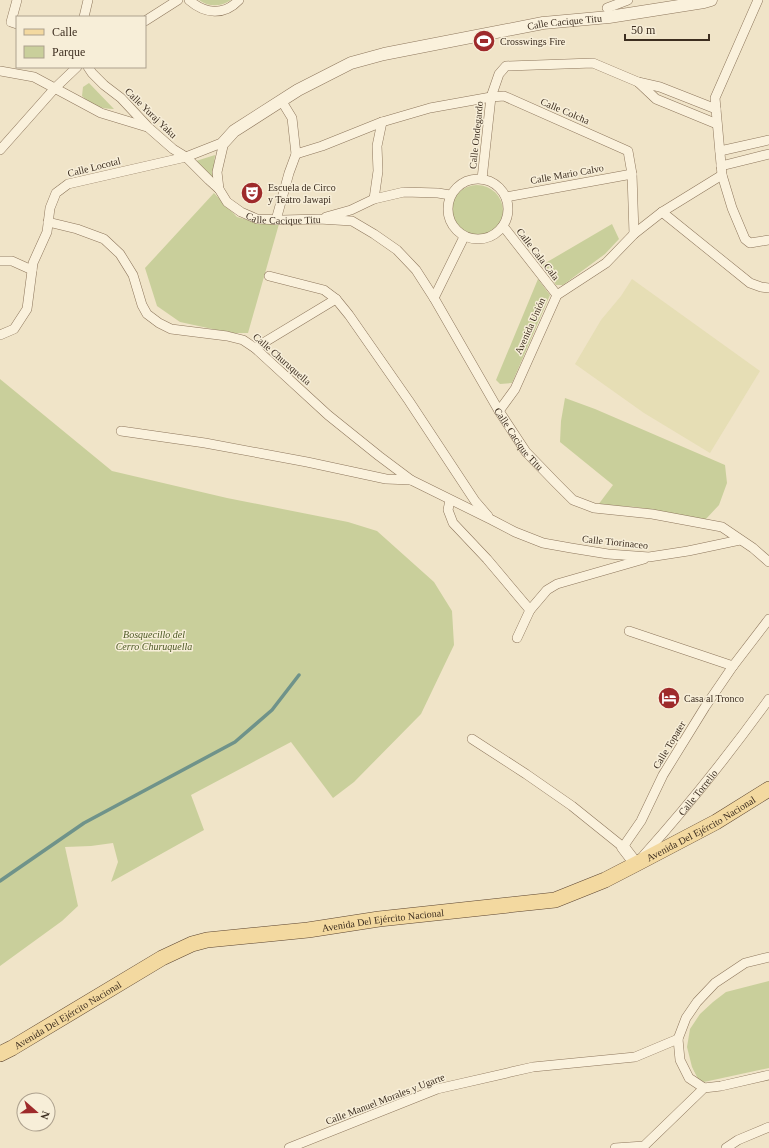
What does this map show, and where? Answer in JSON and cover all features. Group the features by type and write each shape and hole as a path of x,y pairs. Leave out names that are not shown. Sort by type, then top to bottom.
{"main road":[{"name":"Avenida Del Ejército Nacional","path":"0,1054 162,958 192,944 208,940 308,930 379,919 555,900 605,880 636,864 716,822 769,789"}],"street":[{"path":"16,24 10,22 17,0"},
{"path":"84,16 88,0"},
{"path":"146,20 178,0"},
{"path":"189,0 200,8 212,11 225,10 239,0"},
{"path":"607,8 628,0"},
{"name":"Calle Cacique Titu","path":"224,142 234,131 281,100 351,62 384,54 543,24 607,8 704,2 711,0"},
{"path":"758,0 715,98 721,170 732,208 745,239 750,243 769,240"},
{"name":"Calle Ondegardo","path":"482,179 491,97 499,74 506,66 593,63 638,82"},
{"path":"0,150 55,88 76,68"},
{"name":"Calle Yuraj Yaku","path":"89,68 104,85 121,98 149,128 173,149 186,157 219,189"},
{"path":"0,71 34,77 101,113 149,128"},
{"path":"638,82 660,87 716,109"},
{"path":"638,82 656,99 717,124"},
{"name":"Calle Colcha","path":"296,154 322,146 382,122 430,108 504,96 628,151 632,174"},
{"path":"276,220 288,173 296,154 292,118 281,100"},
{"path":"374,199 378,171 378,146 382,122"},
{"path":"720,151 769,140"},
{"path":"219,189 218,172 224,142"},
{"name":"Calle Locotal","path":"0,335 14,329 27,309 33,263 47,232 50,208 56,193 68,184 186,157 224,142"},
{"name":"Avenida Unión","path":"499,411 515,389 556,295 606,262 634,234 721,170 769,154"},
{"path":"632,174 634,234"},
{"name":"Calle Mario Calvo","path":"506,197 632,174"},
{"path":"472,179 482,179 492,182 500,188 506,197 508,207 507,217 503,226 497,233 489,238 472,240 464,237 456,231 450,223 447,214 447,204 450,195 464,182 472,179"},
{"name":"Calle Cacique Titu","path":"219,189 227,202 241,212 257,219 319,219 352,222 374,234 397,250 416,270 434,298 499,411 526,452 573,500 594,508 652,514 722,527 753,548 769,562"},
{"path":"319,219 351,210 374,199 404,192 438,193 450,195"},
{"path":"662,212 750,283 769,288"},
{"name":"Calle Churuquella","path":"48,222 77,229 104,239 115,249 120,254 133,275 142,304 147,314 159,323 171,328 227,336 243,340 255,348 328,415 411,480 492,520"},
{"name":"Calle Cala Cala","path":"503,226 556,295"},
{"path":"434,298 464,237"},
{"path":"0,261 12,261 32,270"},
{"path":"268,276 324,290 336,299 349,315 409,401 475,501 492,520"},
{"path":"255,348 336,299"},
{"path":"121,431 205,443 307,462 386,479 411,480"},
{"path":"450,500 448,510 453,523 487,559 530,610"},
{"name":"Calle Tiorinaceo","path":"492,520 515,532 543,542 608,554 649,557 688,551 740,540"},
{"path":"517,638 530,610 547,590 558,584 649,557"},
{"name":"Calle Topater","path":"623,847 641,822 663,775 705,707 769,619"},
{"path":"629,631 734,666"},
{"name":"Calle Torrelio","path":"636,864 664,833 745,733 769,699"},
{"path":"472,739 572,806 623,847 636,864"},
{"path":"704,1088 689,1078 680,1060 678,1039 686,1018 715,983 745,963 769,957"},
{"name":"Calle Manuel Morales y Ugarte","path":"289,1148 437,1089 533,1067 635,1057 678,1039"},
{"path":"615,1148 644,1146 704,1088 721,1086 769,1075"},
{"path":"726,1148 738,1140 769,1127"}],"shaded area":[{"path":"632,279 760,371 710,453 644,413 575,364 601,320 621,296"}],"green space":[{"path":"199,0 231,0 219,5 210,5"},
{"path":"89,83 114,109 96,106 82,96 83,87"},
{"path":"215,155 213,178 196,161"},
{"path":"477,185 487,187 495,193 501,201 503,211 501,221 495,229 487,235 477,237 467,235 459,229 453,221 451,211 453,201 459,193 467,187"},
{"path":"214,193 237,217 255,222 279,224 248,333 231,333 180,322 157,306 145,268"},
{"path":"612,224 619,239 605,254 563,285 556,285 542,265"},
{"path":"538,279 550,295 512,383 500,384 496,380"},
{"name":"Bosquecillo del Cerro Churuquella","path":"0,379 112,471 227,498 348,522 377,531 434,582 452,611 454,645 421,714 354,782 333,798 291,742 191,795 204,830 111,882 118,862 113,843 65,847 78,906 62,921 0,966"},
{"path":"565,398 595,409 725,465 727,483 719,505 705,520 636,507 598,505 613,485 560,442 561,421"},
{"path":"769,981 769,1068 704,1082 698,1079 692,1067 687,1047 690,1029 700,1014 726,992"}],"waterway":[{"path":"0,881 84,823 235,742 272,710 299,675"}],"place":[{"name":"Crosswings Fire","path":"484,41"},
{"name":"Escuela de Circo y Teatro Jawapi","path":"252,193"},
{"name":"Casa al Tronco","path":"669,698"}]}
